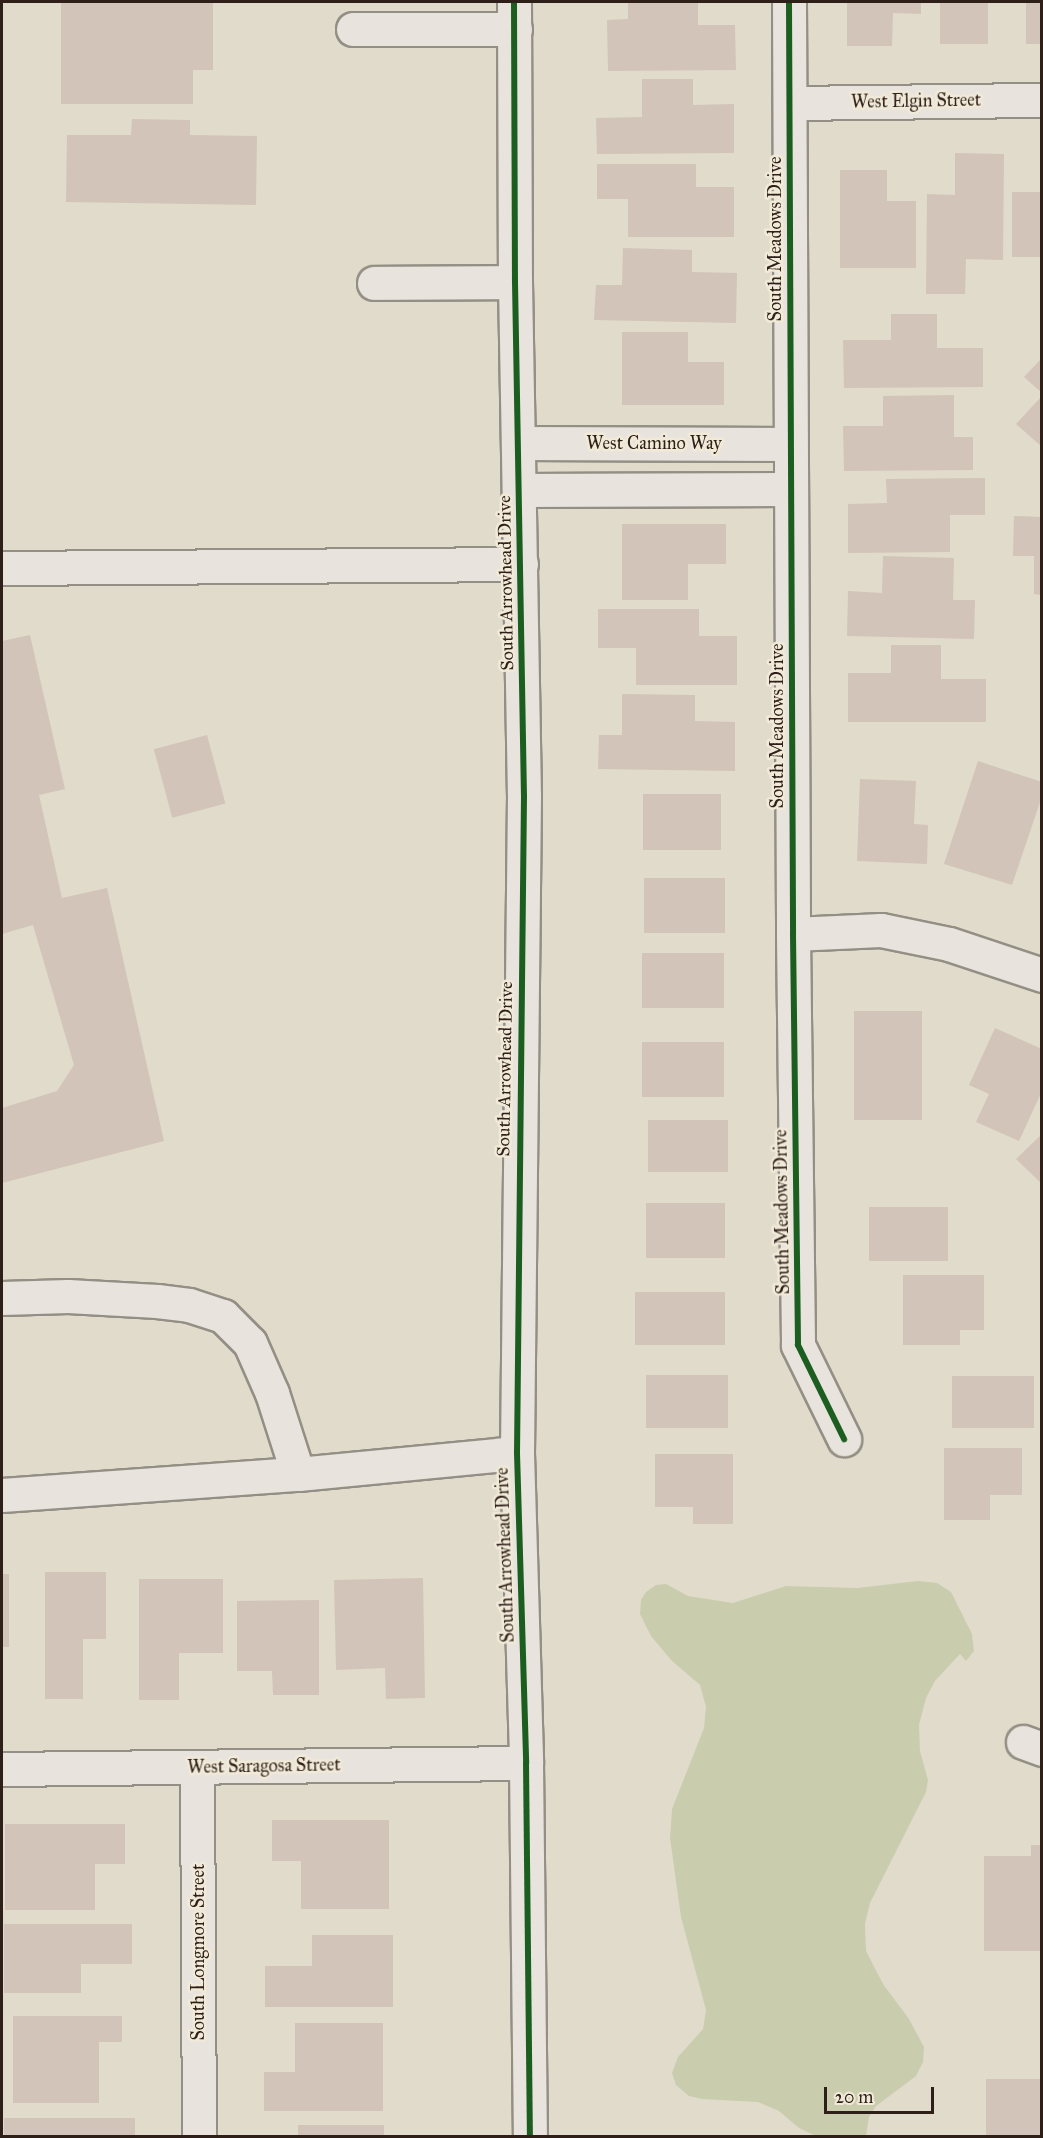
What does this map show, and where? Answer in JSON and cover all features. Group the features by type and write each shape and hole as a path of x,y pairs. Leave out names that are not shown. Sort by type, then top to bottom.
{"street":[{"name":"South Meadows Drive","path":"789,2 790,489 798,1345 844,1438"},
{"path":"353,29 515,15"},
{"name":"South Arrowhead Drive","path":"515,15 515,282 524,796 517,1453 526,1763 530,2136"},
{"name":"West Elgin Street","path":"790,103 1041,100"},
{"path":"375,284 515,282"},
{"name":"West Camino Way","path":"518,443 790,444"},
{"path":"520,490 790,489"},
{"path":"2,568 521,564"},
{"path":"793,934 880,930 949,944 1041,975"},
{"path":"2,1298 68,1296 157,1301 189,1305 223,1316 250,1343 272,1393 298,1474"},
{"path":"2,1495 298,1474 517,1453"},
{"name":"West Saragosa Street","path":"2,1769 526,1763"},
{"name":"South Longmore Street","path":"197,1767 200,2136"}],"green space":[{"path":"918,1581 937,1583 951,1592 972,1634 974,1651 966,1661 960,1654 935,1681 926,1698 919,1725 920,1751 928,1780 926,1792 870,1903 865,1924 866,1951 883,1984 909,2019 924,2047 923,2062 916,2076 876,2106 869,2117 866,2136 816,2136 799,2128 779,2111 758,2102 702,2099 689,2096 676,2085 672,2073 678,2057 703,2029 706,2010 681,1917 670,1838 672,1809 704,1728 706,1707 700,1685 672,1661 651,1636 640,1614 641,1600 646,1592 656,1585 666,1584 688,1596 733,1603 786,1586 857,1588"}],"building":[{"path":"61,2 213,2 213,70 193,70 193,104 61,104"},
{"path":"628,2 698,2 698,25 735,25 736,70 608,71 607,20 628,19"},
{"path":"847,2 921,2 921,14 893,13 892,46 847,46"},
{"path":"940,2 988,2 988,44 940,44"},
{"path":"1026,2 1042,2 1042,44 1026,44"},
{"path":"642,79 693,79 693,105 734,104 734,153 597,154 596,118 642,117"},
{"path":"132,119 190,120 190,135 257,136 256,205 66,202 67,135 131,135"},
{"path":"955,153 1004,154 1003,260 966,259 965,294 926,294 927,194 955,195"},
{"path":"597,164 696,164 696,187 734,187 734,237 628,237 628,199 597,199"},
{"path":"840,170 887,170 887,201 916,201 916,268 840,268"},
{"path":"1012,192 1042,192 1042,257 1012,257"},
{"path":"623,248 692,250 692,272 737,273 736,323 594,320 596,285 622,285"},
{"path":"891,314 937,314 937,348 983,348 983,387 844,388 843,340 891,340"},
{"path":"622,332 688,332 688,362 724,362 724,405 622,405"},
{"path":"1042,358 1042,393 1024,377"},
{"path":"954,395 954,437 973,437 973,470 844,471 843,426 883,426 883,396"},
{"path":"1042,396 1042,447 1016,424"},
{"path":"985,478 985,515 950,515 950,552 848,553 848,504 887,503 886,479"},
{"path":"1014,516 1042,517 1042,595 1034,594 1034,556 1013,556"},
{"path":"622,524 726,524 726,564 688,564 688,600 622,600"},
{"path":"883,556 954,558 953,600 975,600 974,639 847,636 848,591 882,593"},
{"path":"598,609 699,609 699,636 737,636 737,685 636,685 636,648 598,648"},
{"path":"30,635 65,789 39,795 62,898 107,888 164,1141 2,1183 2,1108 57,1091 74,1065 33,925 2,934 2,641"},
{"path":"891,645 941,645 941,679 986,679 986,722 848,722 848,673 891,673"},
{"path":"622,694 695,695 695,721 735,722 735,771 598,769 599,735 622,735"},
{"path":"207,735 225,804 172,818 154,749"},
{"path":"978,761 1042,782 1042,796 1012,885 944,864"},
{"path":"860,779 916,781 914,824 928,825 927,864 857,861"},
{"path":"643,794 721,794 721,850 643,850"},
{"path":"644,878 725,878 725,933 644,933"},
{"path":"642,953 724,953 724,1008 642,1008"},
{"path":"854,1011 922,1011 922,1120 854,1120"},
{"path":"995,1028 1042,1049 1042,1091 1019,1141 976,1122 989,1094 969,1085"},
{"path":"642,1042 724,1042 724,1097 642,1097"},
{"path":"648,1120 728,1120 728,1172 648,1172"},
{"path":"1042,1134 1042,1184 1016,1159"},
{"path":"646,1203 725,1203 725,1258 646,1258"},
{"path":"869,1207 948,1207 948,1261 869,1261"},
{"path":"903,1275 984,1275 984,1330 960,1330 960,1345 903,1345"},
{"path":"635,1292 725,1292 725,1345 635,1345"},
{"path":"646,1375 728,1375 728,1428 646,1428"},
{"path":"952,1376 1034,1376 1034,1428 952,1428"},
{"path":"944,1448 1022,1448 1022,1495 990,1495 990,1520 944,1520"},
{"path":"655,1454 733,1454 733,1524 693,1524 693,1507 655,1507"},
{"path":"45,1572 106,1572 106,1639 83,1639 83,1699 45,1699"},
{"path":"2,1574 9,1574 9,1647 2,1647"},
{"path":"423,1578 425,1698 386,1699 385,1668 336,1670 334,1580"},
{"path":"139,1579 223,1579 223,1653 179,1653 179,1700 139,1700"},
{"path":"319,1600 319,1695 273,1695 272,1671 237,1671 237,1601"},
{"path":"272,1820 389,1820 389,1909 301,1909 301,1861 272,1861"},
{"path":"5,1824 125,1824 125,1864 95,1864 95,1910 5,1910"},
{"path":"1031,1845 1042,1845 1042,1951 984,1951 984,1856 1031,1856"},
{"path":"4,1924 132,1924 132,1964 81,1964 81,1993 4,1993"},
{"path":"312,1935 393,1935 393,2007 265,2007 265,1966 312,1966"},
{"path":"13,2016 122,2016 122,2042 99,2042 99,2103 13,2103"},
{"path":"295,2023 383,2023 383,2111 264,2111 264,2072 295,2072"},
{"path":"986,2079 1042,2079 1042,2136 986,2136"},
{"path":"4,2118 135,2118 135,2136 4,2136"},
{"path":"298,2125 384,2125 384,2136 298,2136"}],"cycle path":[{"path":"514,2 515,282 524,796 517,1453 526,1763 530,2136"},
{"path":"789,2 793,934 798,1345 844,1439"}]}
